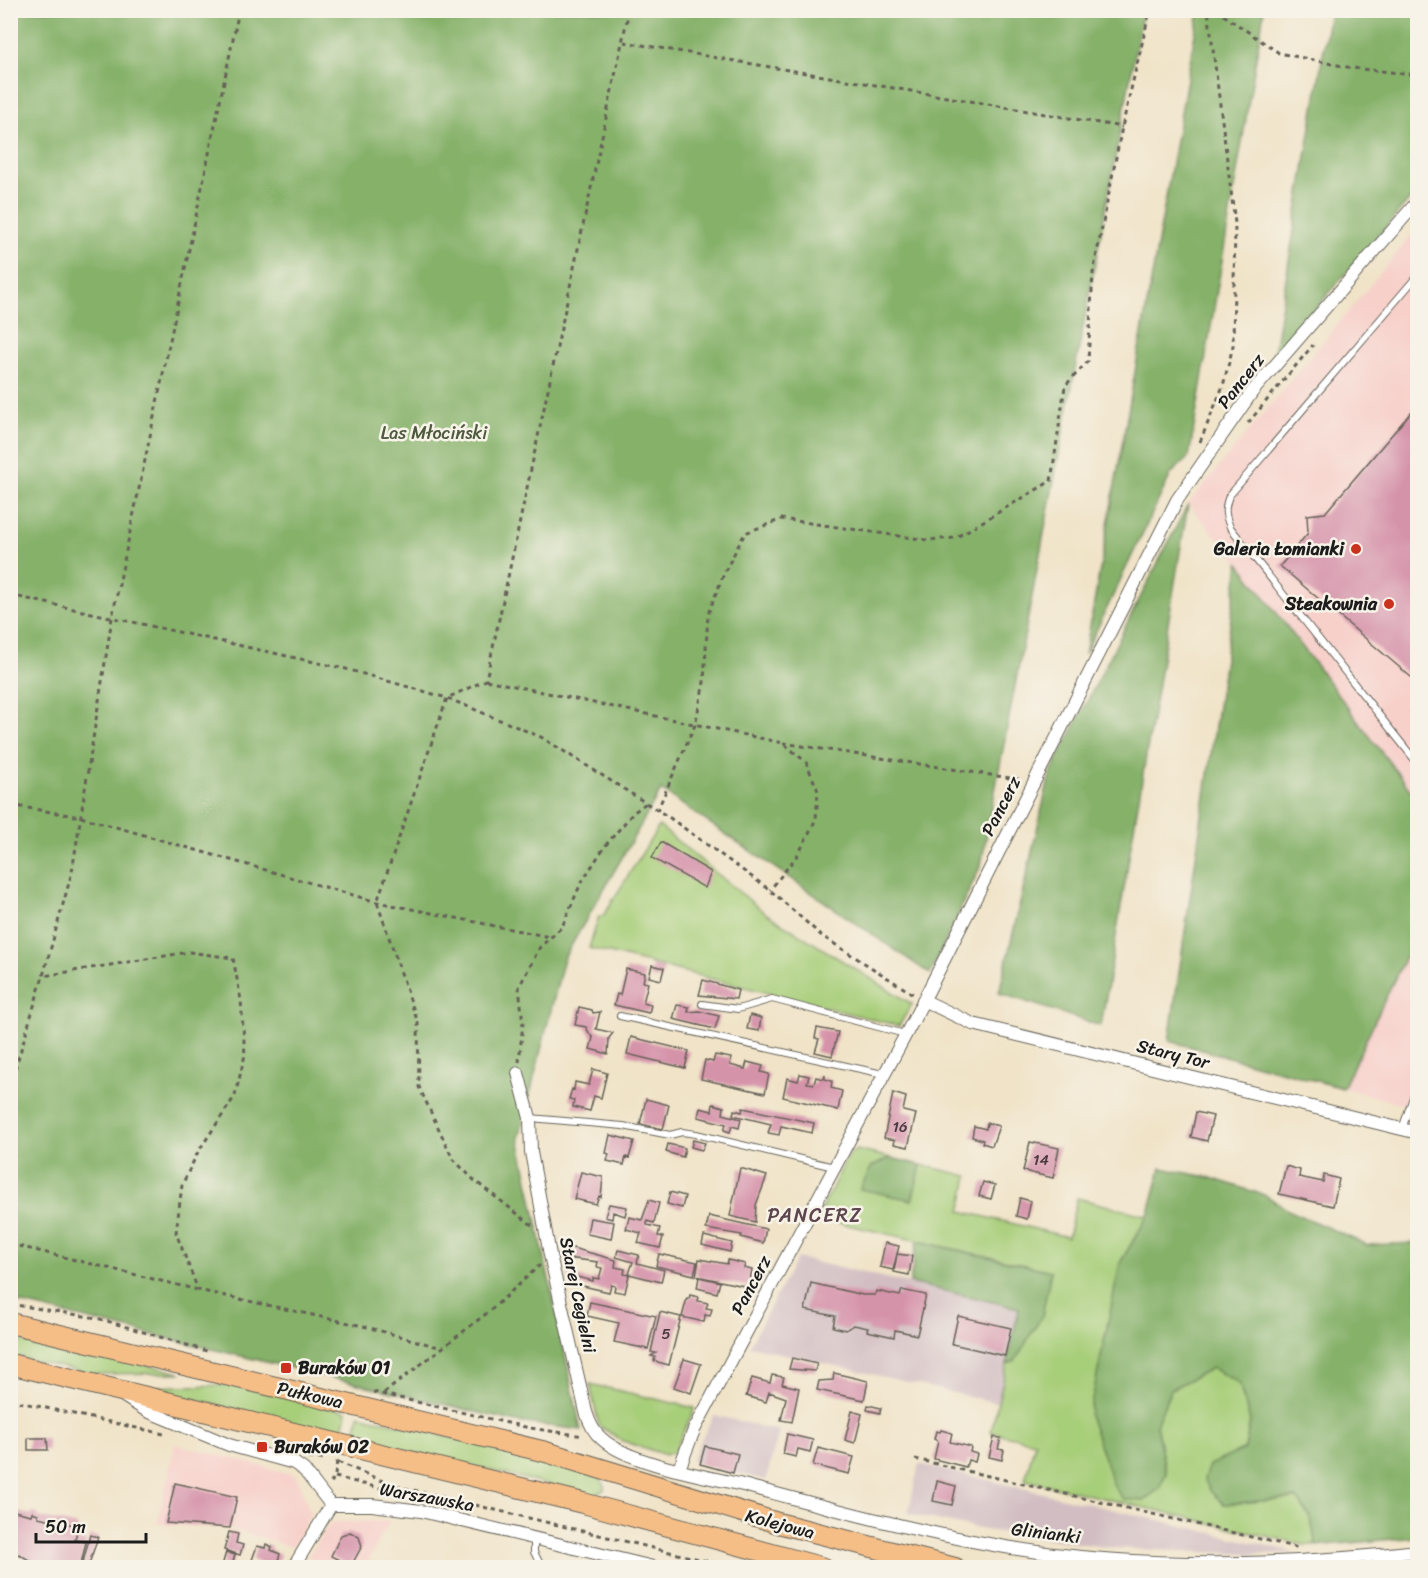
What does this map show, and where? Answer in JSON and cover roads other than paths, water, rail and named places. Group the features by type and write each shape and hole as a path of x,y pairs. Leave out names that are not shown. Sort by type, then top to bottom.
{"highway":[{"name":"Pułkowa","path":"10,1323 534,1449 608,1471"},
{"path":"10,1364 111,1389"},
{"name":"Kolejowa","path":"111,1389 602,1508 824,1568"},
{"name":"Kolejowa","path":"608,1471 778,1524 955,1568"}],"street":[{"name":"Pancerz","path":"679,1469 694,1430 923,1000 1177,500 1252,392 1418,201"},
{"name":"Stary Tor","path":"923,1000 973,1024 1418,1132"},
{"name":"Starej Cegielni","path":"518,1073 530,1118 531,1152 550,1255 586,1412 600,1438 622,1451 679,1469"},
{"path":"111,1389 147,1411 229,1445 294,1463 304,1470 331,1505 293,1568"},
{"name":"Glinianki","path":"679,1469 886,1522 1006,1547 1072,1556 1170,1562 1310,1561 1418,1551"},
{"name":"Warszawska","path":"331,1505 372,1505 409,1509 534,1538 617,1563 657,1568"}],"lane":[{"path":"1418,275 1229,496 1225,507 1225,516 1230,527 1418,764"},
{"path":"702,1004 738,1009 772,999 905,1034"},
{"path":"620,1016 883,1074"},
{"path":"1402,1129 1418,1083"},
{"path":"530,1118 623,1126 670,1135 682,1132 696,1134 834,1167"},
{"path":"534,1538 534,1552 542,1568"}],"place":[{"name":"Galeria Łomianki","path":"1356,549"},
{"name":"Steakownia","path":"1389,604"},
{"name":"Buraków 01","path":"286,1368"},
{"name":"Buraków 02","path":"262,1447"}],"district":[{"name":"PANCERZ","path":"815,1215"}],"park label":[{"name":"Las Młociński","path":"434,433"}]}
